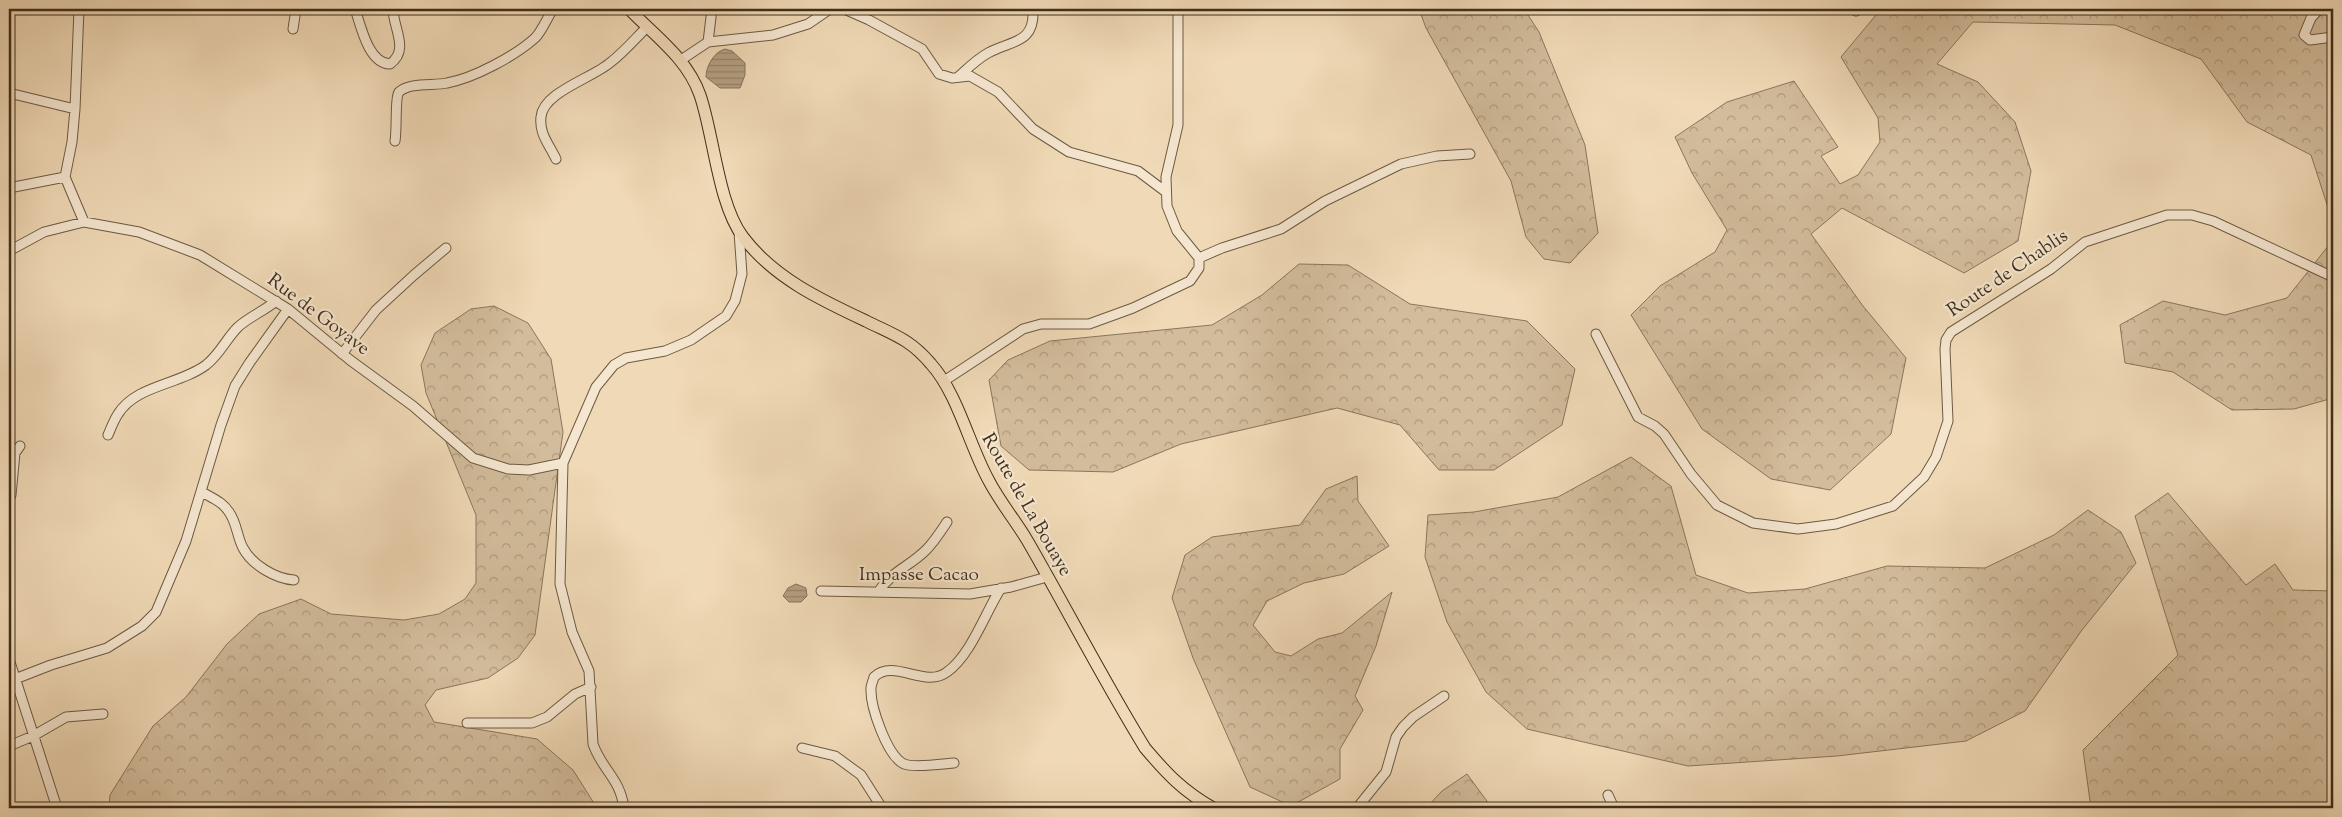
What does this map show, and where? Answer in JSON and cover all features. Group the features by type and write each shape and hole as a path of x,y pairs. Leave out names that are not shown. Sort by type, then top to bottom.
{"main road":[{"name":"Route de La Bouaye","path":"629,9 681,60 691,74 700,94 730,214 739,232 764,259 788,280 837,308 905,339 927,359 944,381 979,463 1026,539 1145,748 1166,773 1189,795 1213,808"}],"street":[{"path":"79,9 75,109 72,142 65,177 84,222"},
{"path":"293,29 296,9"},
{"path":"355,9 371,50 382,64 390,64 400,54 401,47 393,9"},
{"path":"395,140 398,125 396,99 399,92 407,88 448,83 484,70 536,37 553,9"},
{"path":"708,42 712,9"},
{"path":"681,60 708,42 773,35 808,24 830,9"},
{"path":"844,9 869,20 922,49 939,74 958,77 970,76 998,92 1033,129 1069,152 1138,170 1166,192"},
{"path":"958,77 988,53 1020,41 1030,30 1033,9"},
{"path":"944,381 1023,329 1041,324 1089,324 1190,281 1199,268 1199,258 1171,219 1166,206 1166,177 1178,125 1178,9"},
{"path":"1852,9 1856,11 1858,9"},
{"path":"2319,9 2310,18 2304,35 2310,40 2333,37"},
{"path":"556,159 542,132 541,115 546,102 561,91 593,76 611,62 646,27"},
{"path":"9,93 75,109"},
{"path":"1199,258 1222,248 1281,229 1324,201 1401,164 1437,156 1470,154"},
{"path":"9,188 65,177"},
{"name":"Route de Chablis","path":"1596,334 1638,417 1656,426 1664,434 1690,474 1717,505 1753,524 1798,529 1836,524 1893,506 1924,477 1936,456 1948,420 1945,349 1946,340 1951,332 2051,269 2085,242 2104,234 2168,215 2192,215 2213,222 2333,276"},
{"name":"Rue de Goyave","path":"9,251 44,232 84,222 139,232 200,255 288,309 342,354 413,406 472,458 508,470 529,470 563,463"},
{"path":"624,808 621,790 596,754 593,744 589,671 572,632 560,584 563,463 596,386 614,364 626,358 665,351 691,340 726,316 736,301 742,274 739,232"},
{"path":"342,354 376,310 414,274 446,248"},
{"path":"108,435 117,414 132,399 140,393 195,372 214,358 238,327 276,301"},
{"path":"15,679 51,665 107,648 151,619 156,612 179,560 202,492 221,424 235,386 288,309"},
{"path":"9,499 15,453 20,446"},
{"path":"202,492 222,504 230,513 243,548 249,556 275,576 294,580"},
{"path":"878,592 885,582 900,568 925,551 948,522"},
{"name":"Impasse Cacao","path":"821,591 970,594 1047,577"},
{"path":"954,764 904,764 886,744 873,706 872,683 874,677 883,671 896,671 925,676 939,676 947,672 970,644 1001,588"},
{"path":"9,659 57,808"},
{"path":"467,723 532,723 547,717 575,694 591,687"},
{"path":"1357,808 1386,772 1396,737 1403,727 1444,696"},
{"path":"9,746 33,736 66,718 103,714"},
{"path":"802,748 835,756 861,775 882,808"},
{"path":"1608,795 1614,808"}],"green space":[{"path":"1419,9 1524,9 1539,32 1585,145 1598,233 1570,263 1544,259 1526,237 1511,181 1426,28"},
{"path":"1881,9 2333,9 2333,223 2311,155 2247,122 2201,59 2115,25 1973,22 1937,64 1978,82 2015,122 2031,171 2018,241 1964,273 1842,208 1811,234 1863,306 1906,358 1891,434 1830,490 1771,479 1702,429 1631,315 1660,286 1715,252 1727,230 1692,173 1675,137 1727,102 1794,81 1838,147 1821,156 1840,184 1858,175 1880,142 1878,118 1841,57"},
{"path":"2333,240 2333,398 2294,409 2232,410 2173,372 2125,363 2120,325 2163,301 2225,315 2287,298"},
{"path":"1299,264 1348,265 1410,304 1527,321 1575,369 1562,425 1494,470 1439,470 1400,425 1337,408 1181,444 1113,472 1029,470 1001,446 989,380 1008,360 1050,341 1212,325 1262,295"},
{"path":"494,306 528,323 551,359 563,432 535,635 518,658 488,678 436,690 425,705 434,722 537,739 573,770 597,808 109,808 110,795 153,726 186,697 227,644 259,614 301,599 331,614 404,620 439,614 465,599 476,583 476,515 426,393 421,365 435,333 471,309"},
{"path":"1631,457 1671,486 1696,575 1748,593 1805,589 1887,566 1985,568 2054,535 2088,510 2121,532 2136,563 2082,630 2025,711 1966,741 1837,756 1688,766 1527,729 1486,692 1447,622 1425,557 1428,515 1474,512 1558,497"},
{"path":"1357,476 1358,501 1389,546 1344,574 1304,583 1267,601 1253,625 1275,652 1291,656 1318,639 1342,633 1392,592 1376,646 1355,696 1363,710 1340,749 1340,779 1291,806 1250,787 1193,658 1172,598 1185,555 1212,537 1300,525 1326,489"},
{"path":"2168,493 2246,585 2275,564 2293,590 2333,591 2333,808 2091,808 2083,750 2178,655 2135,516"},
{"path":"1467,774 1492,808 1426,808 1442,791"}],"shaded area":[{"path":"725,49 732,51 745,63 745,75 740,88 720,88 706,77 707,68 711,60 717,53"},
{"path":"796,584 806,588 807,596 801,602 789,602 783,596 788,588"}]}
